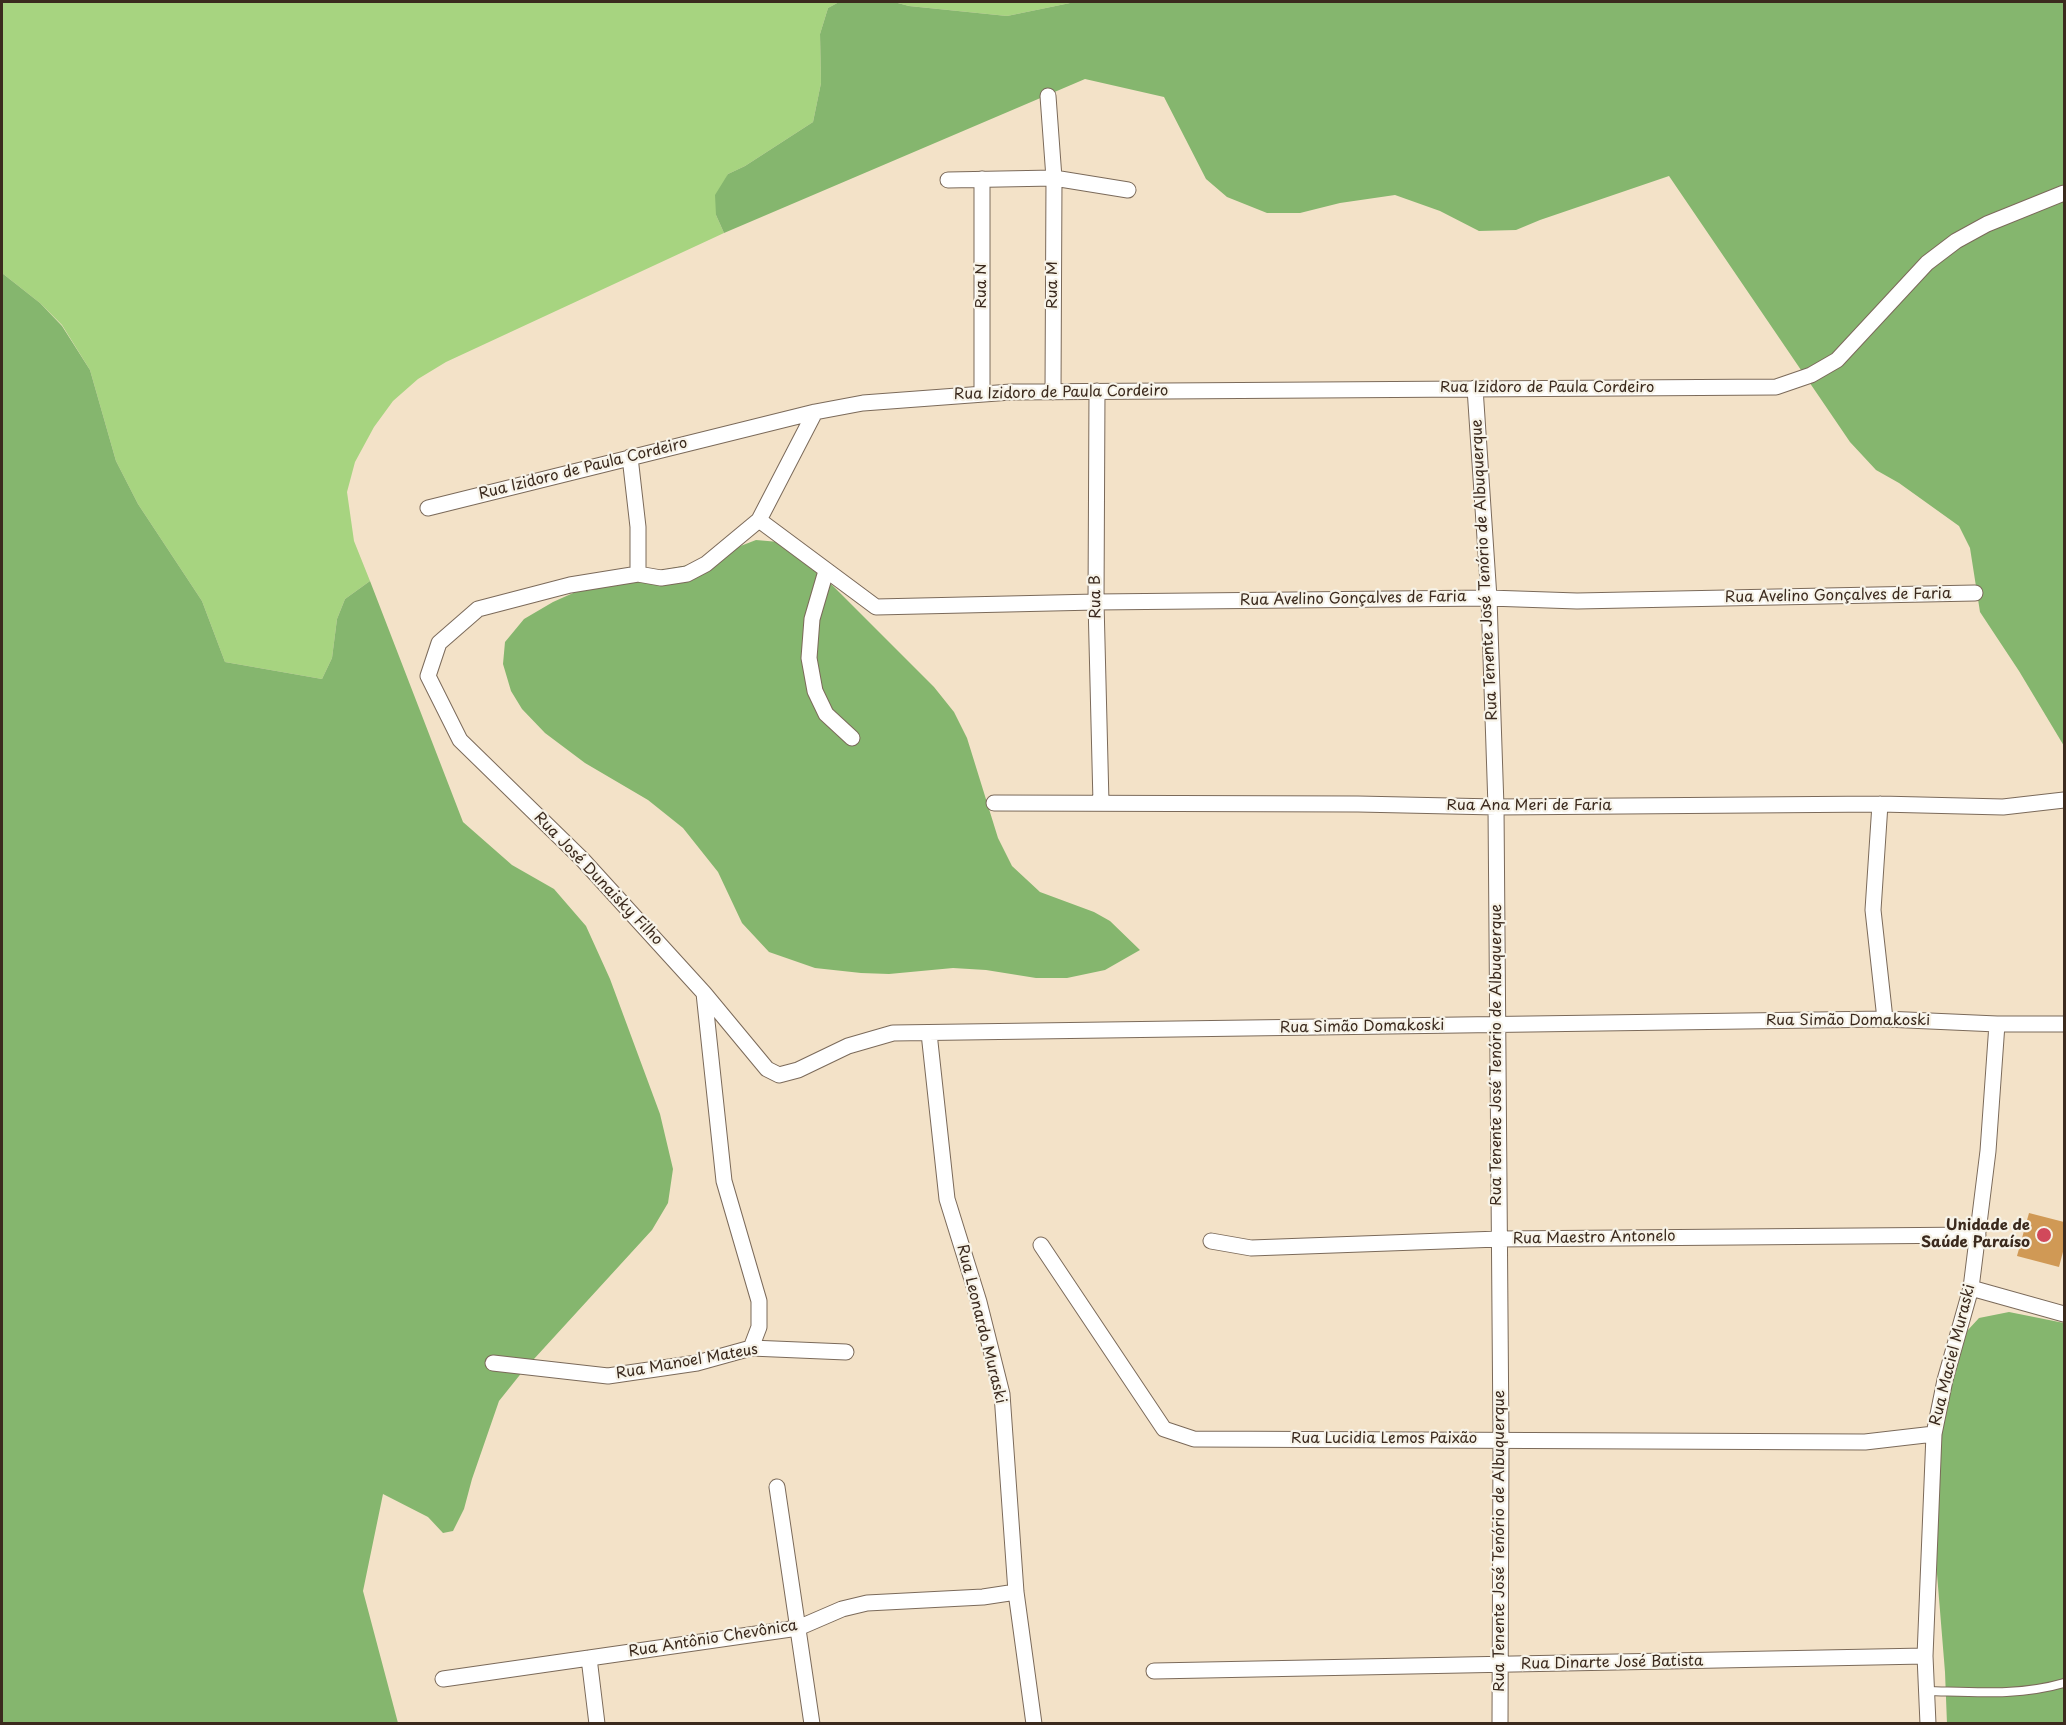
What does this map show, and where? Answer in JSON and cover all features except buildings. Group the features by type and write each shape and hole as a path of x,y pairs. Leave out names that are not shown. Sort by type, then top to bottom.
{"street":[{"name":"Rua M","path":"1048,96 1054,178 1053,392"},
{"path":"948,180 1054,178 1128,190"},
{"name":"Rua N","path":"982,179 982,393"},
{"name":"Rua Izidoro de Paula Cordeiro","path":"428,508 815,412 863,403 982,393 1776,387 1811,375 1837,360 1927,263 1956,241 1987,224 2064,193"},
{"name":"Rua Tenente José Tenório de Albuquerque","path":"1475,388 1489,597 1496,807 1501,1440 1500,1724"},
{"name":"Rua B","path":"1097,391 1096,602 1101,803"},
{"path":"759,520 815,412"},
{"path":"630,458 638,527 638,574"},
{"name":"Rua Avelino Gonçalves de Faria","path":"759,520 876,607 1489,597 1577,602 1975,593"},
{"name":"Rua José Dunaisky Filho","path":"704,993 582,859 460,740 428,676 439,643 478,609 570,585 638,574 661,578 687,574 706,564 759,520"},
{"path":"826,571 812,619 809,658 815,691 826,714 852,738"},
{"name":"Rua Ana Meri de Faria","path":"994,803 1358,804 1496,807 1880,804 2003,807 2064,801"},
{"path":"1880,804 1873,910 1885,1019"},
{"path":"704,993 724,1181 759,1302 759,1327 751,1348"},
{"name":"Rua Simão Domakoski","path":"704,993 767,1068 779,1075 798,1070 848,1046 893,1033 1885,1019 1997,1024 2064,1024"},
{"name":"Rua Maciel Muraski","path":"1928,1724 1925,1656 1934,1434 1945,1380 1971,1288 1988,1151 1997,1024"},
{"name":"Rua Leonardo Muraski","path":"929,1033 947,1199 979,1302 1002,1394 1016,1592 1034,1724"},
{"name":"Rua Maestro Antonelo","path":"1211,1240 1251,1248 1499,1239 1978,1235"},
{"name":"Rua Lucidia Lemos Paixão","path":"1041,1245 1164,1429 1194,1439 1865,1442 1934,1434"},
{"path":"1971,1288 2064,1314"},
{"name":"Rua Manoel Mateus","path":"493,1363 608,1376 697,1363 751,1348 846,1352"},
{"path":"777,1487 812,1724"},
{"name":"Rua Antônio Chevônica","path":"443,1679 798,1628 842,1609 867,1604 983,1597 1016,1592"},
{"name":"Rua Dinarte José Batista","path":"1154,1671 1925,1656"},
{"path":"589,1658 597,1724"}],"lane":[{"path":"1927,1691 2000,1692 2048,1688 2064,1683"}],"green space":[{"path":"2,2 839,2 828,8 820,34 821,83 813,122 745,166 728,174 716,215 724,233 446,362 418,379 393,401 374,427 355,462 347,492 354,541 370,581 345,599 337,619 332,658 322,679 225,662 202,601 138,504 116,461 90,370 62,325 40,303 2,273"},
{"path":"839,2 894,2 909,6 1007,16 1075,2 2064,2 2064,746 1980,612 1970,548 1959,526 1899,483 1876,470 1850,442 1669,176 1516,230 1479,231 1440,211 1395,195 1340,203 1300,213 1267,213 1227,197 1206,179 1164,97 1085,79 724,233 716,215 715,195 728,174 745,166 813,122 821,83 820,34 828,8"},
{"path":"894,2 1075,2 1007,16 909,6"},
{"path":"2,273 40,303 62,326 90,370 116,461 138,504 202,601 225,662 322,679 332,658 337,619 345,599 370,581 463,822 512,865 554,889 586,926 610,979 660,1114 673,1169 668,1203 652,1230 523,1371 499,1401 464,1509 453,1531 443,1533 428,1517 383,1494 363,1591 398,1723 2,1723"},
{"path":"756,540 779,542 824,577 934,687 954,712 967,738 998,838 1012,866 1040,892 1094,912 1110,921 1140,950 1105,970 1067,978 1036,978 986,970 953,968 889,974 861,973 815,968 769,952 742,923 718,872 683,828 648,800 585,763 545,733 522,709 511,691 503,664 505,642 524,619 553,602 600,581 694,564"},
{"path":"2009,1312 2064,1323 2064,1723 1947,1724 1937,1574 1935,1502 1943,1405 1955,1344 1979,1318"}],"place":[{"name":"Unidade de Saúde Paraíso","path":"2044,1235"}]}
